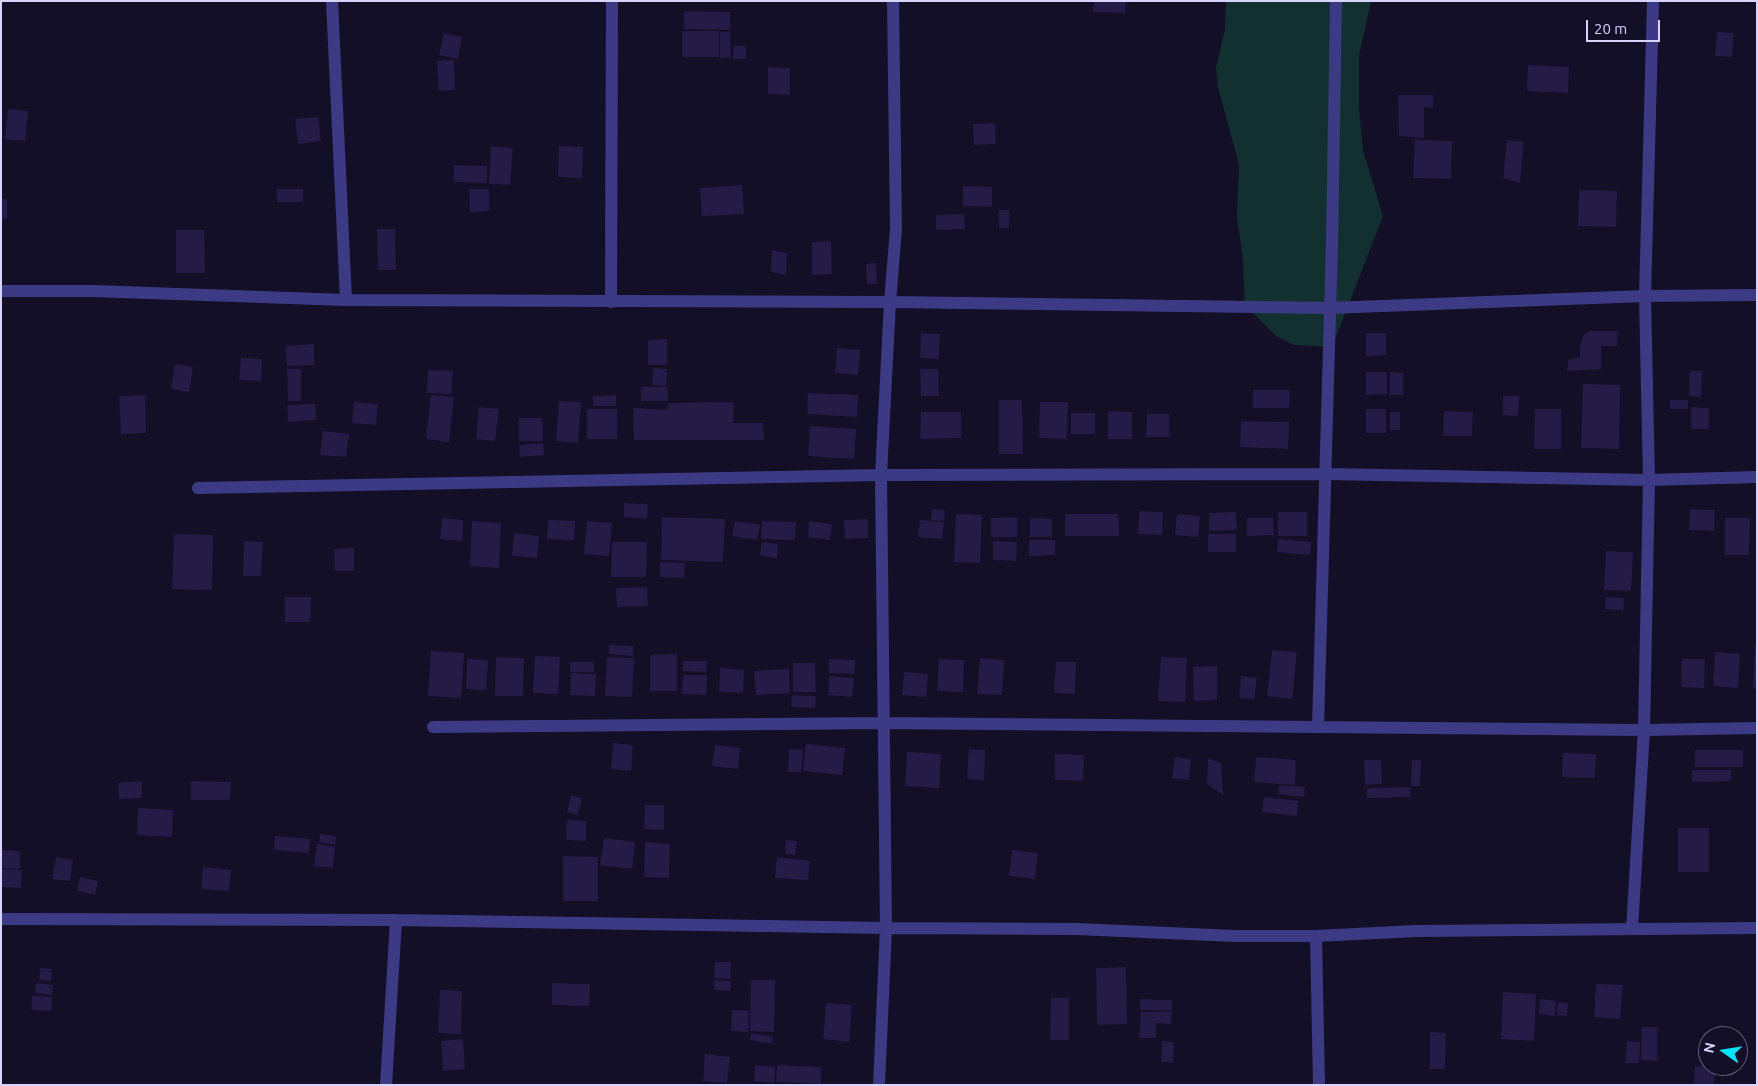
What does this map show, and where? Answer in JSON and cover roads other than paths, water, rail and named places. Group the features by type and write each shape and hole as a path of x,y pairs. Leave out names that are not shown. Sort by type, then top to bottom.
{"street":[{"path":"332,1 346,300"},
{"path":"612,1 612,302"},
{"path":"879,1085 886,928 881,475 890,302 896,229 893,1"},
{"path":"1318,726 1332,244 1336,1"},
{"path":"1632,929 1644,730 1649,480 1645,296 1652,2"},
{"path":"1,291 94,291 346,300 890,302 1329,308 1645,296 1757,294"},
{"path":"198,488 881,475 1326,474 1649,480 1757,477"},
{"path":"434,727 884,722 1644,730 1757,728"},
{"path":"1,920 396,920 886,928 1077,929 1235,936 1316,936 1416,931 1757,928"},
{"path":"386,1085 396,920"},
{"path":"1316,936 1319,1085"}]}
